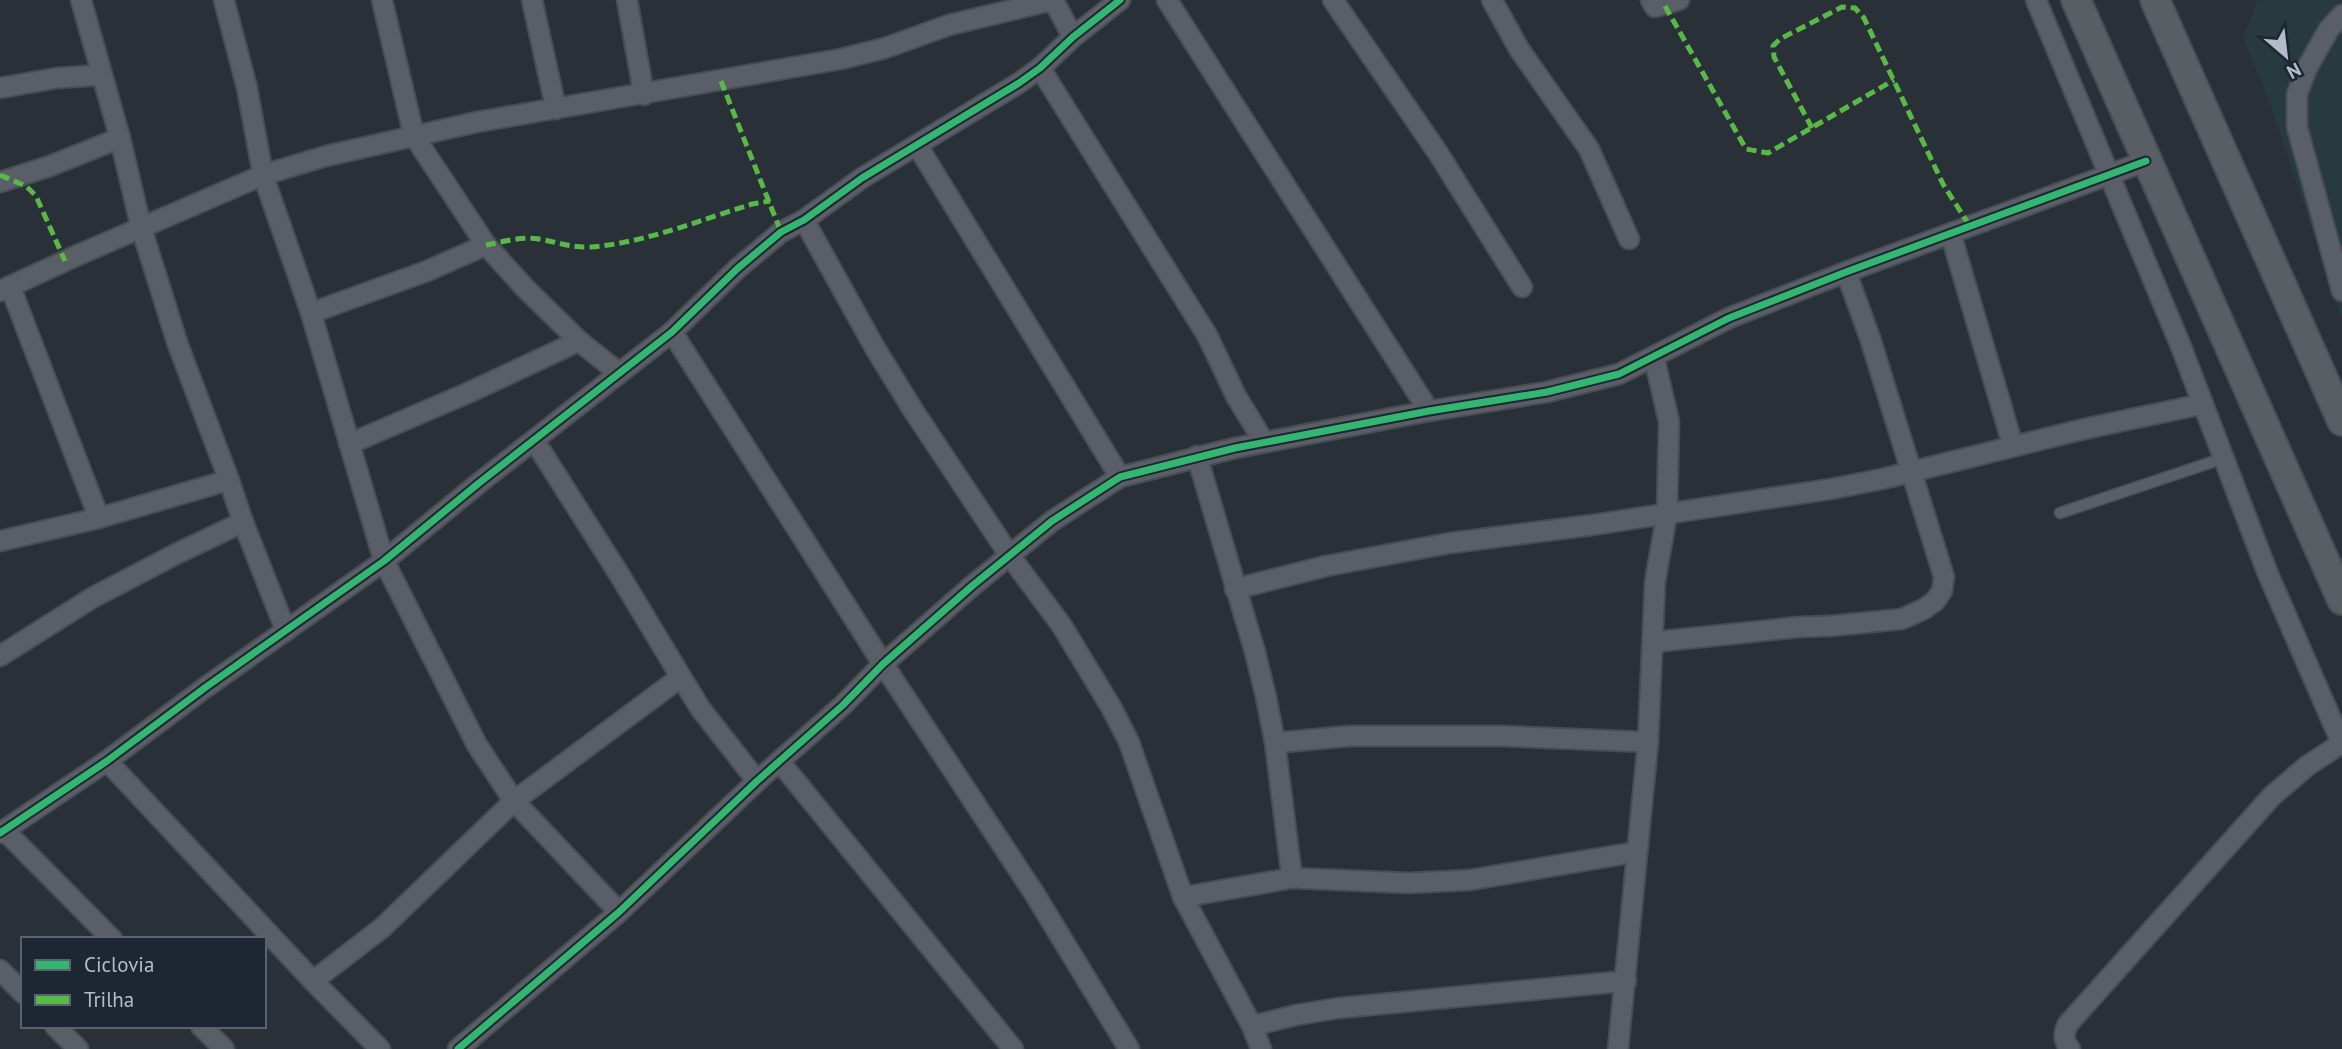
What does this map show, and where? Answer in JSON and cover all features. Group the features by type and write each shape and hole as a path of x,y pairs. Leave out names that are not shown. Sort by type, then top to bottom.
{"street":[{"path":"81,0 120,138 141,228 178,345 286,631"},
{"path":"224,0 247,88 263,175 311,313 384,561 477,745 514,801 619,912"},
{"path":"382,0 414,136 486,245 579,341 619,373"},
{"path":"532,0 556,109"},
{"path":"627,0 644,94"},
{"path":"99,518 5,289 263,175 326,156 556,109 865,54 948,25 1053,0 1073,37"},
{"path":"110,937 2,832 107,761 384,561 672,332 781,232 804,220 862,178 1041,68 1073,37 1120,0"},
{"path":"1167,0 1429,411"},
{"path":"1333,0 1438,153 1522,287"},
{"path":"1492,0 1520,50 1589,149 1629,239"},
{"path":"1651,0 1654,8 1679,0"},
{"path":"2036,0 2203,404 2269,574 2342,744 2290,779 2068,1024 2064,1038 2070,1049"},
{"path":"2076,0 2342,600"},
{"path":"2155,0 2342,421"},
{"path":"2342,15 2323,39 2297,94 2297,127 2342,291"},
{"path":"1041,68 1208,335 1236,396 1264,442"},
{"path":"0,88 57,78 102,75"},
{"path":"0,182 50,166 120,138"},
{"path":"917,145 1120,477"},
{"path":"461,1048 619,912 757,781 843,705 883,664 1052,522 1120,477 1197,456 1264,442 1559,389 1619,374 1707,327 1846,272 2109,177 2146,161"},
{"path":"804,220 875,348 953,472 1076,646 1129,742 1183,897 1252,1026 1261,1049"},
{"path":"1951,235 2013,446"},
{"path":"311,313 427,271 486,245"},
{"path":"1654,642 1799,626 1830,626 1902,619 1924,609 1942,592 1944,577 1870,338 1846,272"},
{"path":"672,332 883,664 1034,893 1129,1049"},
{"path":"2306,337 2342,382"},
{"path":"349,444 579,341"},
{"path":"1618,1049 1648,742 1655,582 1667,513 1669,422 1654,357"},
{"path":"1235,589 1326,566 1450,543 1592,525 1831,489 2203,404"},
{"path":"534,440 700,708 757,781"},
{"path":"1197,456 1255,652 1275,743 1292,878"},
{"path":"0,541 99,518 229,480"},
{"path":"0,656 103,592 243,522"},
{"path":"313,981 382,928 514,801 681,677"},
{"path":"1275,743 1349,736 1502,736 1648,742"},
{"path":"107,761 380,1049"},
{"path":"780,762 1013,1049"},
{"path":"1183,897 1292,878 1409,883 1470,880 1636,852"},
{"path":"0,970 21,991"},
{"path":"1252,1026 1296,1015 1362,1005 1626,981"},
{"path":"57,1028 78,1049"},
{"path":"203,1028 224,1049"}],"lane":[{"path":"2060,513 2224,457"}],"green space":[{"path":"2258,0 2342,0 2342,319 2270,104 2243,37"}],"marked path":[{"path":"1665,6 1746,149 1768,153 1894,80"},
{"path":"1812,128 1774,57 1773,46 1780,39 1842,7 1855,8 1864,18 1943,184 1971,228"},
{"path":"721,81 781,232"},
{"path":"0,175 26,186 36,196 65,261"},
{"path":"486,245 526,238 577,247 611,245 652,236 752,204 770,201"}],"cycle path":[{"path":"0,833 107,761 384,561 672,332 737,269 781,232 804,220 862,178 1019,83 1120,0"},
{"path":"458,1049 619,912 757,781 843,705 883,664 972,586 1052,521 1120,477 1235,448 1429,411 1547,392 1619,374 1729,318 2146,161"}]}
